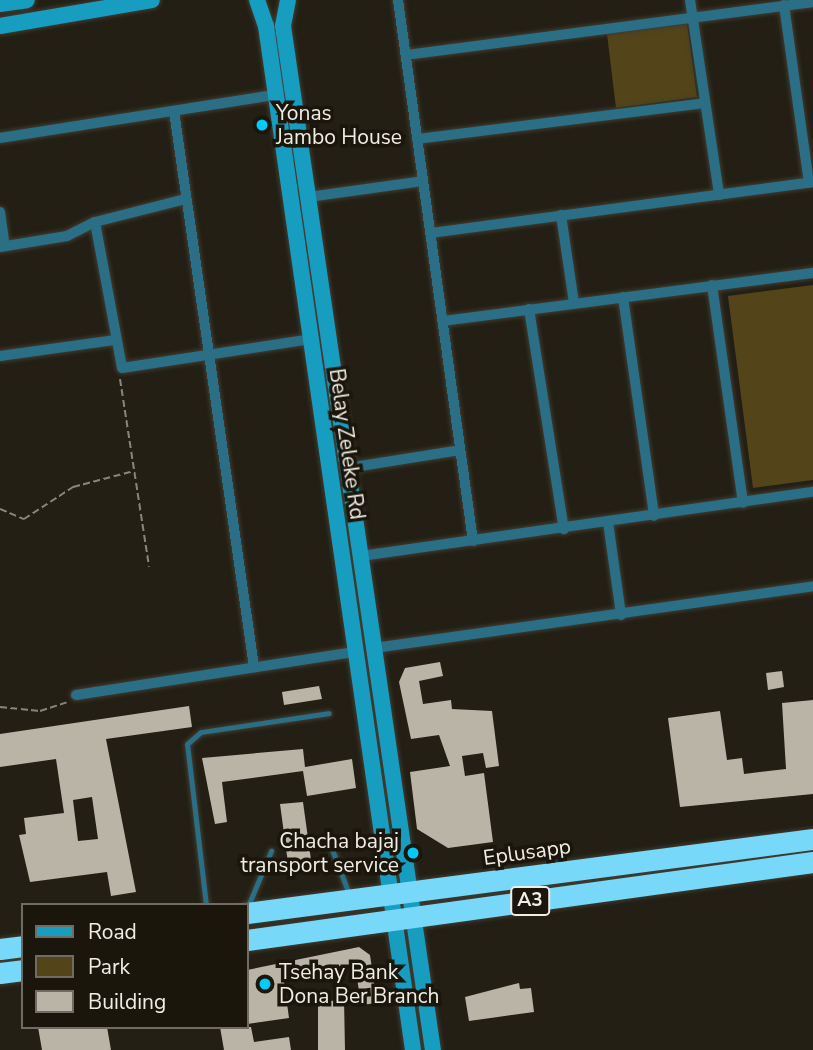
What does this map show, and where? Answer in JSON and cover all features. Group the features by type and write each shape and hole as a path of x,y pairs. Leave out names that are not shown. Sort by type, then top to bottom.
{"highway":[{"name":"Eplusapp","path":"248,911 351,901 813,839"},
{"name":"A3","path":"248,940 813,862"},
{"path":"0,949 21,946"},
{"path":"0,973 21,970"}],"street":[{"path":"0,4 27,0"},
{"path":"0,26 152,0"},
{"name":"Belay Zeleke Rd","path":"257,0 276,95 355,652 400,894"},
{"name":"Belay Zeleke Rd","path":"288,0 283,26 374,648 400,894"},
{"path":"398,0 473,541"},
{"path":"690,0 719,195"},
{"path":"405,55 813,2"},
{"path":"430,233 811,182 784,5"},
{"path":"0,138 276,95"},
{"path":"417,139 704,103"},
{"path":"174,111 254,667"},
{"path":"290,199 422,181"},
{"path":"0,212 3,247 67,236 95,222 186,199"},
{"path":"561,215 573,303"},
{"path":"95,222 122,368 311,339"},
{"path":"443,321 813,272"},
{"path":"712,285 743,503"},
{"path":"622,297 654,516"},
{"path":"529,309 564,529"},
{"path":"0,356 116,340"},
{"path":"330,470 460,450"},
{"path":"361,556 813,492"},
{"path":"608,522 621,615"},
{"path":"76,695 374,648 813,586"},
{"path":"400,894 433,1050"},
{"path":"404,918 413,1050"}],"lane":[{"path":"206,903 187,744 201,732 329,713"},
{"path":"330,845 351,901"},
{"path":"248,908 271,851"}],"path":[{"path":"122,368 149,567"},
{"path":"0,509 24,519 73,487 134,471"},
{"path":"0,707 40,711 61,707 76,695"}],"green space":[{"path":"687,24 697,97 616,108 607,34"},
{"path":"813,285 813,480 753,488 728,296"}],"building":[{"path":"440,662 443,676 419,681 423,704 451,700 452,709 492,711 499,766 486,768 483,753 462,756 465,776 484,773 493,842 448,848 417,829 410,772 450,766 439,735 411,739 399,682 405,668"},
{"path":"782,671 784,687 768,690 766,673"},
{"path":"319,686 322,699 284,705 282,692"},
{"path":"813,700 813,794 680,807 668,718 720,711 727,760 742,758 744,774 786,769 782,703"},
{"path":"189,706 192,727 106,739 136,892 111,896 107,872 30,882 19,835 26,834 24,818 64,813 56,759 0,767 0,734","holes":["92,797 98,839 78,841 73,800"]},
{"path":"303,749 305,767 352,759 356,788 307,796 303,771 222,782 227,822 215,824 202,758"},
{"path":"303,802 311,860 288,863 280,804"},
{"path":"359,947 370,955 377,1003 361,1005 355,964 283,974 289,1018 248,1024 248,970"},
{"path":"519,983 520,989 531,988 534,1012 469,1021 465,997"},
{"path":"344,999 345,1050 318,1050 318,1003"},
{"path":"251,1027 254,1042 289,1037 291,1050 224,1050 220,1029"},
{"path":"38,1029 107,1029 111,1050 42,1050"}],"place":[{"name":"Yonas Jambo House","path":"262,125"},
{"name":"Chacha bajaj transport service","path":"413,853"},
{"name":"Tsehay Bank Dona Ber Branch","path":"265,984"}]}
